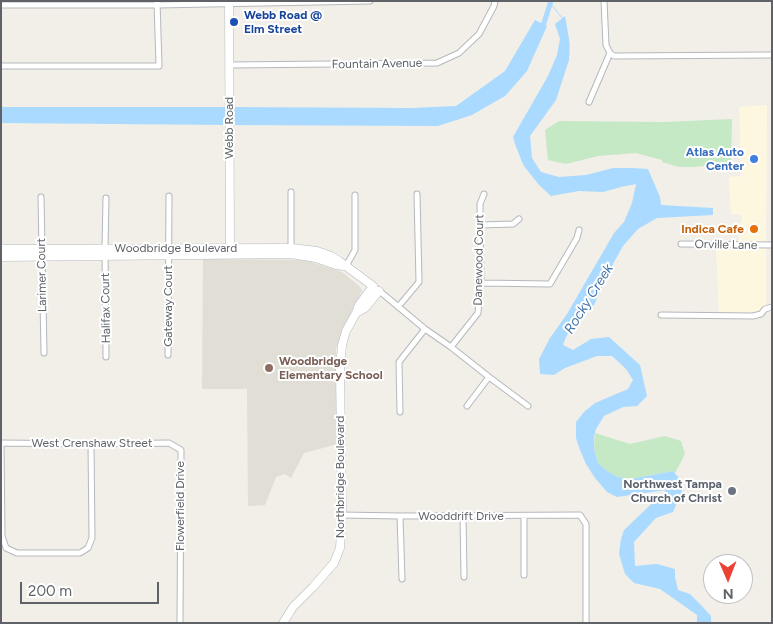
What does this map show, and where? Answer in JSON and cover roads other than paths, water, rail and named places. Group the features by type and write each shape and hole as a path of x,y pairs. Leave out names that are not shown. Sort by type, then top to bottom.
{"street":[{"path":"1,5 370,1"},
{"name":"Fountain Avenue","path":"230,65 437,63 459,52 479,34 494,6 494,1"},
{"path":"604,1 606,45 614,56 772,55"},
{"name":"Webb Road","path":"229,2 230,251"},
{"path":"1,66 159,66 156,3"},
{"path":"589,102 610,53"},
{"path":"291,192 291,248"},
{"path":"398,307 419,282 417,194"},
{"name":"Danewood Court","path":"451,347 478,313 481,283 480,204 484,194"},
{"path":"346,266 355,250 355,195"},
{"name":"Gateway Court","path":"168,355 169,196"},
{"name":"Larimer Court","path":"41,197 44,353"},
{"name":"Halifax Court","path":"106,198 106,357"},
{"path":"480,224 513,224 519,219"},
{"path":"481,283 550,284 577,238 579,230"},
{"name":"Orville Lane","path":"680,244 772,245"},
{"name":"Woodbridge Boulevard","path":"1,258 42,253 230,251 291,248 317,252 331,256 346,266 489,378 528,406"},
{"name":"Woodbridge Boulevard","path":"1,249 42,253"},
{"name":"Woodbridge Boulevard","path":"230,251 291,254 346,266"},
{"name":"Northbridge Boulevard","path":"283,623 293,607 314,588 334,563 340,548 342,515 342,345 346,331 359,305 376,288"},
{"path":"661,315 753,316 761,314 765,309 772,307"},
{"path":"400,412 399,362 425,328"},
{"path":"466,406 489,378"},
{"path":"1,443 2,536 6,548 17,553 80,553 88,548 92,538 92,444"},
{"name":"West Crenshaw Street","path":"1,443 169,443 181,450"},
{"name":"Flowerfield Drive","path":"180,623 181,450"},
{"name":"Wooddrift Drive","path":"342,515 524,516 580,514 586,524 586,623"},
{"path":"464,515 464,577"},
{"path":"400,516 402,579"},
{"path":"524,516 524,575"}],"water":[{"path":"565,16 569,39 569,60 556,100 530,136 532,158 541,172 559,177 586,175 613,168 648,169 660,197 661,205 713,208 713,215 657,218 638,229 623,246 594,305 581,316 566,337 563,345 573,350 591,339 609,337 640,365 647,396 637,406 623,407 604,416 596,429 594,449 598,463 618,477 631,479 673,471 679,478 682,491 673,512 656,518 634,542 635,566 657,564 675,569 678,590 690,594 711,616 711,623 697,623 697,615 660,589 634,583 625,574 619,554 624,530 666,490 617,497 607,492 595,478 580,450 576,438 576,422 595,403 628,389 633,380 626,369 612,356 597,356 565,368 554,375 540,374 539,359 614,233 624,222 632,203 636,184 603,192 579,191 551,196 539,185 522,162 513,137 548,76 557,55 560,39 555,24"},
{"path":"535,20 547,26 527,71 505,96 472,115 438,126 231,125 231,107 411,108 456,106 505,71"},
{"path":"1,107 226,107 227,125 1,123"}],"waterway":[{"path":"542,29 551,1"},
{"name":"Rocky Creek","path":"551,4 563,19"},
{"name":"Rocky Creek","path":"569,42 569,55"}],"place":[{"name":"Webb Road @ Elm Street","path":"234,22"},
{"name":"Atlas Auto Center","path":"754,159"},
{"name":"Indica Cafe","path":"754,229"},
{"name":"Woodbridge Elementary School","path":"269,368"},
{"name":"Northwest Tampa Church of Christ","path":"732,491"}]}
